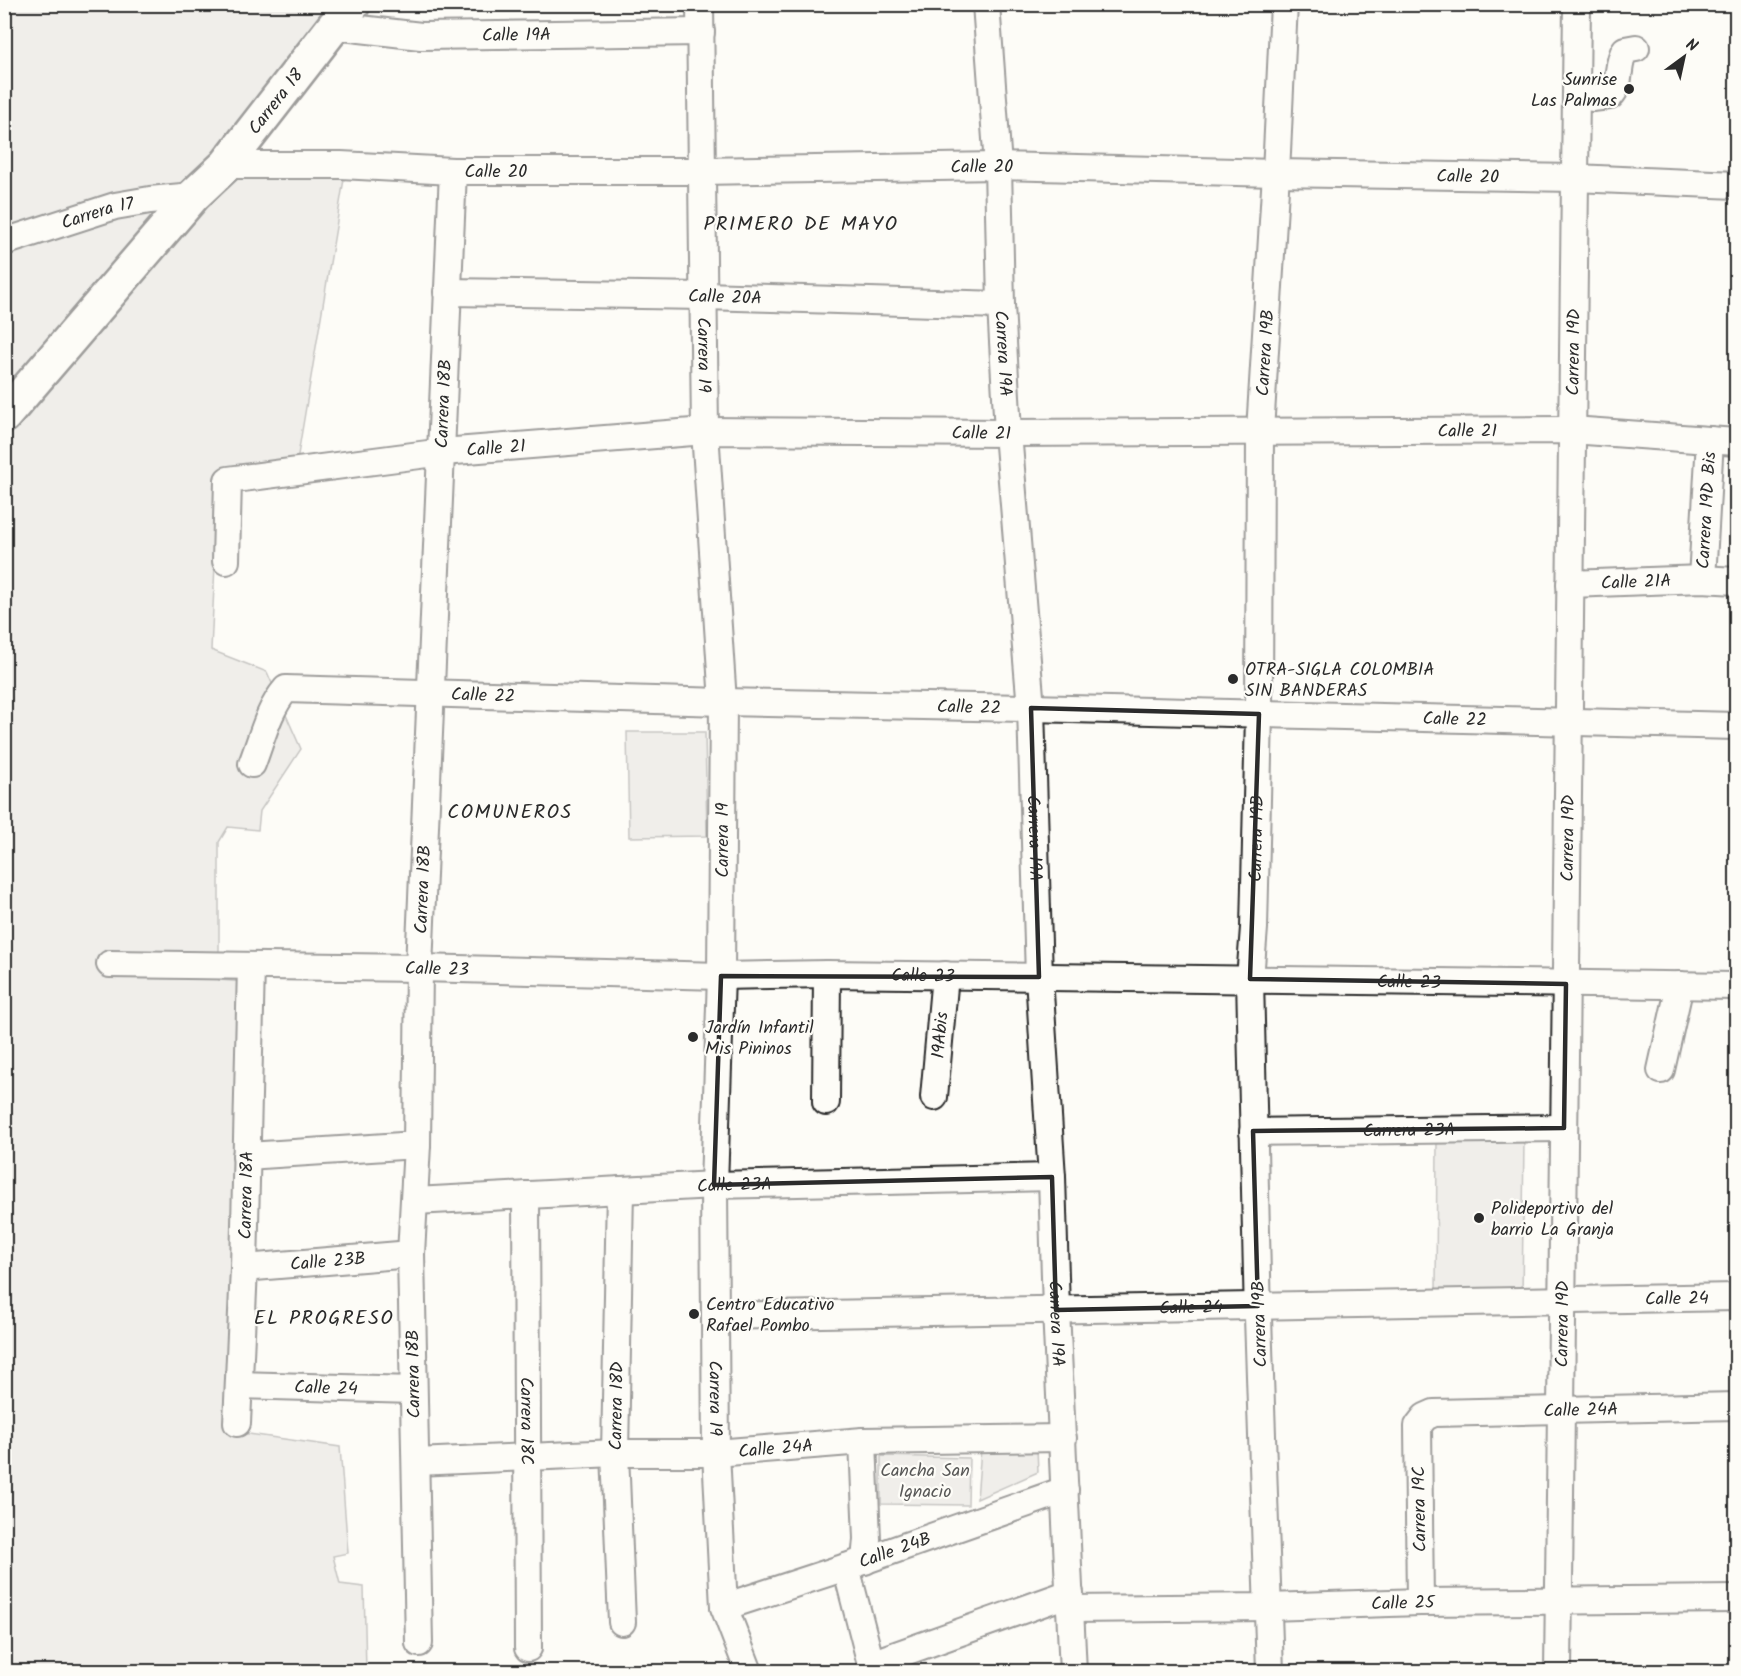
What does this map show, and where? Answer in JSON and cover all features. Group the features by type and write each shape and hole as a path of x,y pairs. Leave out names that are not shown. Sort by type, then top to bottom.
{"main road":[{"name":"Carrera 18","path":"4,416 193,196 226,165 343,15"}],"street":[{"name":"Carrera 19","path":"700,4 705,431 723,702 721,976 714,1185 716,1453 724,1606 749,1671"},
{"name":"Carrera 19A","path":"986,4 998,166 1001,305 1008,433 1030,708 1039,977 1052,1177 1073,1671"},
{"name":"Carrera 19B","path":"1270,1671 1250,980 1254,928 1259,714 1260,431 1284,4"},
{"name":"Carrera 19D","path":"1558,1671 1577,4"},
{"name":"Calle 19A","path":"343,15 421,36 701,32"},
{"path":"1576,94 1592,98 1610,96 1616,91 1621,56 1625,50 1636,48"},
{"name":"Calle 20","path":"226,165 341,165 453,171 702,171 998,166 1575,178 1737,185"},
{"name":"Carrera 18B","path":"419,1643 411,1254 417,1145 419,968 443,452 453,171"},
{"name":"Carrera 17","path":"4,242 115,206 193,196"},
{"name":"Calle 20A","path":"447,292 704,296 1001,305"},
{"name":"Calle 21","path":"226,561 228,480 443,452 705,431 1008,433 1572,430 1737,442"},
{"name":"Carrera 19D Bis","path":"1702,579 1710,440"},
{"name":"Calle 21A","path":"1570,584 1702,579 1737,581"},
{"name":"Calle 22","path":"252,764 271,711 286,689 723,702 1737,726"},
{"name":"Calle 23","path":"110,964 419,968 721,976 945,975 1737,986"},
{"name":"Carrera 18A","path":"237,1423 244,1268 251,966"},
{"path":"826,1102 827,974"},
{"name":"19Abis","path":"934,1097 945,975"},
{"path":"1661,1070 1680,985"},
{"name":"Carrera 23A","path":"1253,1132 1564,1128"},
{"path":"246,1156 417,1145"},
{"name":"Calle 23A","path":"415,1201 714,1185 1052,1177"},
{"name":"Carrera 18D","path":"620,1190 615,1454 622,1622"},
{"name":"Carrera 18C","path":"526,1195 528,1648"},
{"name":"Calle 23B","path":"244,1268 411,1254"},
{"name":"Calle 24","path":"715,1316 1737,1297"},
{"name":"Calle 24","path":"239,1385 413,1390"},
{"name":"Calle 24A","path":"1425,1417 1434,1413 1737,1406"},
{"name":"Carrera 19C","path":"1420,1602 1418,1426 1425,1417"},
{"name":"Calle 24A","path":"416,1462 615,1454 716,1453 864,1441 1063,1438"},
{"path":"864,1441 867,1539 855,1564 872,1668"},
{"name":"Calle 24B","path":"724,1606 855,1564 1065,1490"},
{"name":"Calle 25","path":"872,1668 1070,1601 1268,1607 1420,1602 1737,1599"}],"highlighted area":[{"path":"1031,708 1259,714 1250,979 1566,984 1564,1128 1253,1131 1258,1306 1056,1310 1052,1177 714,1185 721,976 1039,977"}],"green space":[{"path":"4,5 329,5 303,37 245,156 345,173 297,461 219,479 211,650 267,672 301,749 260,811 258,830 228,827 219,842 219,980 247,982 234,1432 340,1447 348,1553 333,1556 340,1584 364,1587 366,1671 5,1671"},
{"path":"627,732 705,732 707,836 629,837"},
{"name":"Polideportivo del barrio La Granja","path":"1437,1139 1524,1140 1522,1298 1436,1296"},
{"path":"1037,1448 1038,1472 977,1499 981,1449"},
{"name":"Cancha San Ignacio","path":"881,1456 969,1458 968,1505 881,1504"}],"place":[{"name":"Sunrise Las Palmas","path":"1629,89"},
{"name":"OTRA-SIGLA COLOMBIA SIN BANDERAS","path":"1233,679"},
{"name":"Jardín Infantil Mis Pininos","path":"693,1037"},
{"name":"Polideportivo del barrio La Granja","path":"1479,1218"},
{"name":"Centro Educativo Rafael Pombo","path":"694,1314"}],"district":[{"name":"PRIMERO DE MAYO","path":"801,223"},
{"name":"COMUNEROS","path":"510,811"},
{"name":"EL PROGRESO","path":"324,1317"}]}
